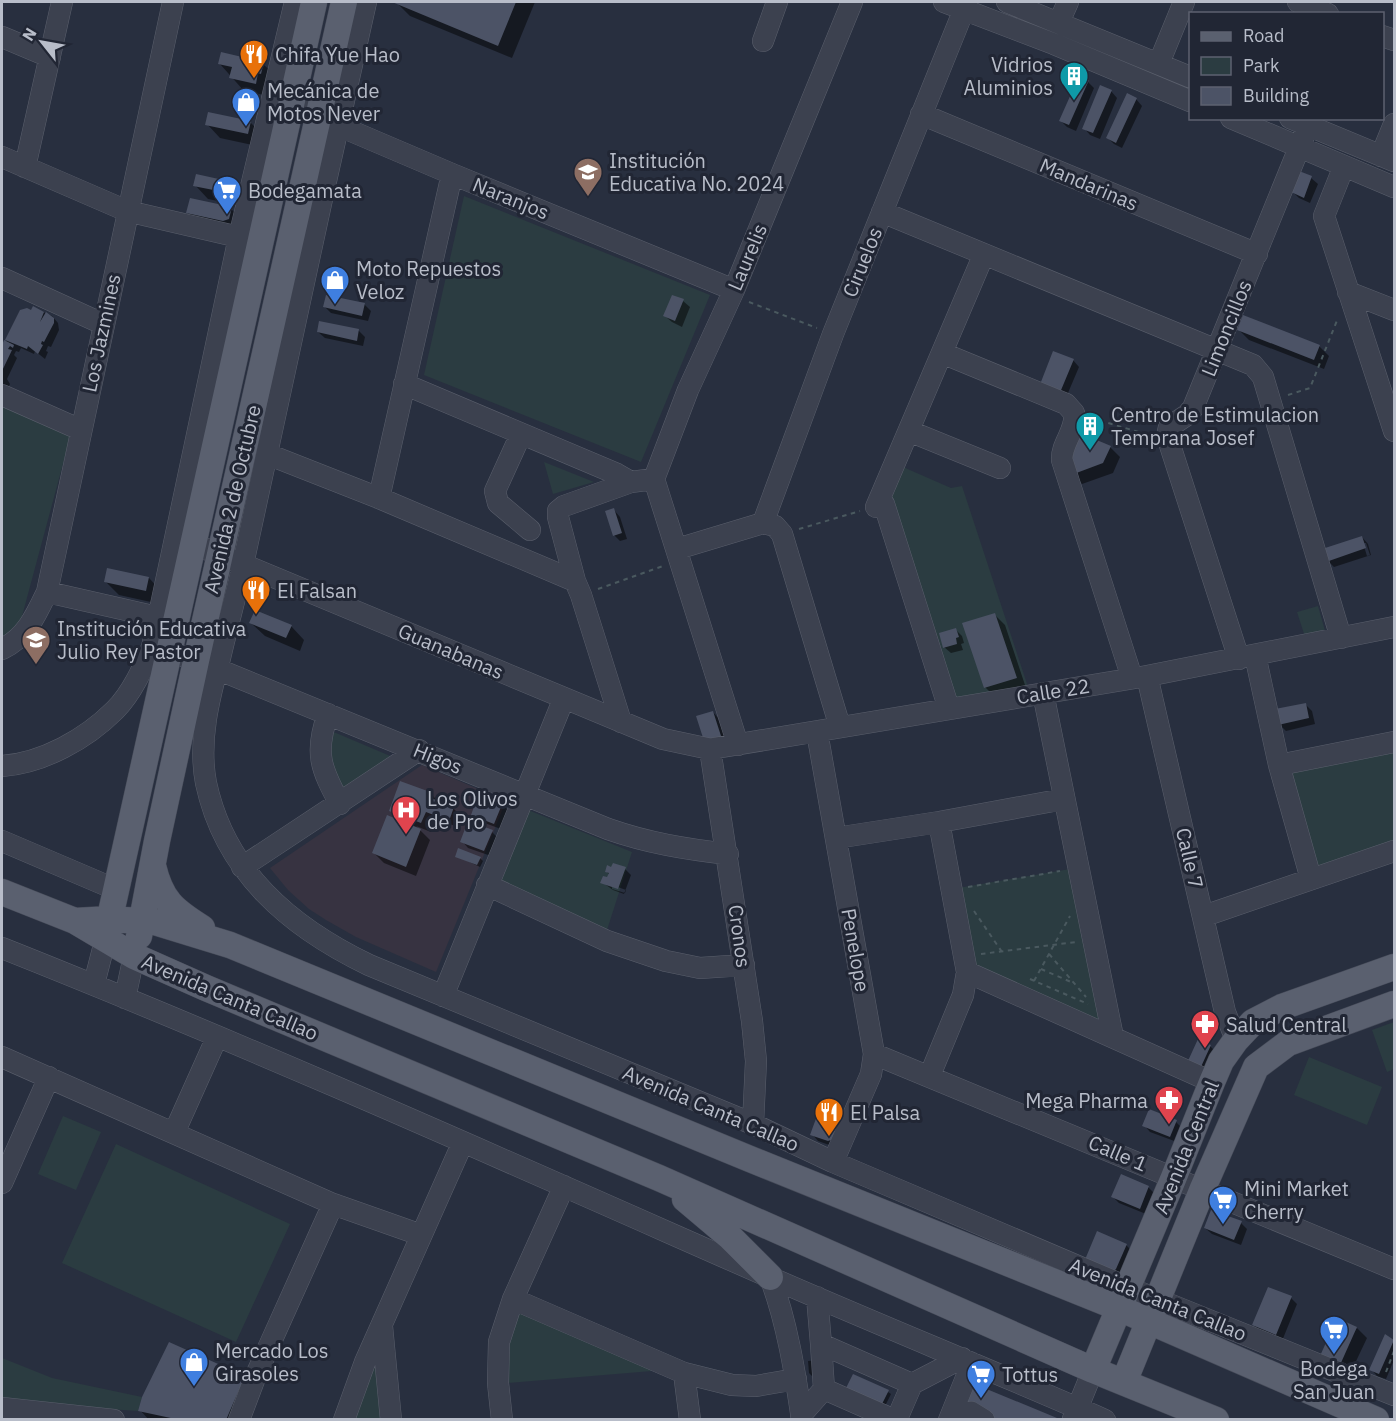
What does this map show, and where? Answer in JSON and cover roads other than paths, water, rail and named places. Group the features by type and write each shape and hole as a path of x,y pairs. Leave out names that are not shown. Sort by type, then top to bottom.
{"main road":[{"name":"Avenida 2 de Octubre","path":"108,930 161,649 194,544 314,2"},
{"name":"Avenida 2 de Octubre","path":"134,956 153,866 232,560 327,121 344,2"},
{"path":"153,866 157,885 166,901 178,914 230,945"},
{"name":"Avenida Canta Callao","path":"2,892 75,921 108,930 134,956 659,1178 1094,1370 1216,1419"},
{"name":"Avenida Canta Callao","path":"108,930 142,921 168,926 230,945 739,1154 1123,1297 1150,1318 1258,1369 1376,1419"},
{"name":"Avenida Central","path":"1094,1370 1221,1061 1236,1040 1252,1022 1282,1007 1395,967"},
{"name":"Avenida Central","path":"1124,1382 1203,1188 1256,1067 1288,1043 1395,1004"},
{"path":"659,1178 730,1237 770,1277"},
{"path":"1094,1370 1150,1318"}],"street":[{"path":"26,167 62,2"},
{"name":"Los Jazmines","path":"2,649 10,645 32,625 47,592 173,2"},
{"path":"2,765 18,764 52,753 85,736 117,709 142,671 161,649 157,617 239,237 295,2"},
{"name":"Avenida 2 de Octubre","path":"232,560 267,454 327,121 366,2"},
{"path":"764,41 777,2"},
{"name":"Laurelis","path":"654,479 688,390 733,293 852,2"},
{"path":"1007,2 1189,76"},
{"path":"1059,22 1068,2"},
{"path":"1159,63 1184,2"},
{"path":"1303,2 1324,12"},
{"path":"958,4 1189,100"},
{"name":"Ciruelos","path":"762,523 833,334 921,114 958,4"},
{"path":"2,37 50,57"},
{"name":"Naranjos","path":"290,105 733,293"},
{"name":"Mandarinas","path":"921,114 1257,254"},
{"path":"1236,120 1395,187"},
{"path":"1299,122 1388,158 1395,124"},
{"name":"Limoncillos","path":"1247,657 1167,436 1169,427 1193,408 1300,148 1299,122"},
{"path":"2,156 127,211 239,237"},
{"path":"1344,166 1324,216 1395,431"},
{"path":"379,498 452,174"},
{"path":"882,212 1253,365 1263,377 1341,639"},
{"path":"949,709 880,506 909,431 984,254"},
{"path":"2,278 103,324"},
{"path":"1348,292 1395,310"},
{"name":"Calle 7","path":"942,354 1066,404 1074,413 1074,424 1063,449 1062,460 1140,677 1204,916 1225,1012 1236,1040"},
{"path":"404,384 631,482"},
{"path":"2,394 81,430"},
{"path":"909,431 1000,468"},
{"path":"521,434 495,491 495,497 498,503 530,530"},
{"path":"267,454 379,498 578,588"},
{"path":"621,722 578,588 558,511 564,506 631,482 654,479 738,745"},
{"path":"679,554 762,523 775,526 782,534 840,727"},
{"name":"Guanabanas","path":"194,544 663,739 710,749"},
{"path":"47,592 157,617"},
{"name":"Calle 22","path":"710,749 1140,677 1395,627"},
{"name":"Higos","path":"161,649 419,750 608,829 637,839 677,848 728,854"},
{"path":"1247,657 1311,879"},
{"name":"Avenida Canta Callao","path":"206,665 206,719 203,753 206,783 215,814 242,867 283,912 312,934 339,951 359,960 753,1124 1123,1297"},
{"path":"1043,693 1113,1037"},
{"path":"443,996 564,698"},
{"path":"328,714 322,729 320,757 324,775 340,804"},
{"name":"Penelope","path":"817,732 874,1054 871,1074 833,1162"},
{"path":"1279,765 1395,742"},
{"name":"Cronos","path":"710,749 728,854 756,1061 753,1124"},
{"path":"242,867 419,750"},
{"path":"836,838 1064,799"},
{"path":"930,1075 963,995 969,964 939,822"},
{"path":"2,841 117,890"},
{"path":"1204,916 1395,850"},
{"path":"487,885 607,941 666,961 700,968 744,965"},
{"name":"Avenida 2 de Octubre","path":"94,984 108,930"},
{"path":"2,948 94,984 463,1142 967,1361 1076,1414 1106,1419"},
{"name":"Avenida 2 de Octubre","path":"125,998 134,956"},
{"path":"969,964 1113,1037 1212,1082"},
{"path":"174,1133 217,1037"},
{"name":"Calle 1","path":"874,1054 930,1075 1395,1269"},
{"path":"2,1057 333,1204 421,1235"},
{"path":"2,1183 49,1077"},
{"path":"344,1419 365,1362 463,1142"},
{"path":"502,1419 498,1383 500,1342 513,1299 564,1186"},
{"path":"239,1419 256,1375 333,1204"},
{"path":"770,1277 779,1300 787,1336 801,1417"},
{"path":"801,1417 824,1389 817,1297"},
{"path":"513,1299 684,1373 732,1385 756,1386 796,1379"},
{"name":"Avenida Canta Callao","path":"1150,1318 1387,1392"},
{"path":"787,1336 818,1321"},
{"path":"382,1325 391,1419"},
{"path":"821,1344 912,1384"},
{"path":"824,1389 890,1418 899,1414 912,1384 967,1361"},
{"path":"949,1419 967,1361"},
{"name":"Avenida Central","path":"1076,1414 1094,1370"},
{"path":"684,1373 690,1419"},
{"path":"2,1408 114,1419"},
{"path":"968,1419 971,1412 984,1419"}],"place":[{"name":"Chifa Yue Hao","path":"254,80"},
{"name":"Vidrios Aluminios","path":"1074,102"},
{"name":"Mecánica de Motos Never","path":"246,128"},
{"name":"Institución Educativa No. 2024","path":"588,198"},
{"name":"Bodegamata","path":"227,216"},
{"name":"Moto Repuestos Veloz","path":"335,306"},
{"name":"Centro de Estimulacion Temprana Josef","path":"1090,452"},
{"name":"El Falsan","path":"256,616"},
{"name":"Institución Educativa Julio Rey Pastor","path":"36,666"},
{"name":"Los Olivos de Pro","path":"406,836"},
{"name":"Salud Central","path":"1205,1050"},
{"name":"Mega Pharma","path":"1169,1126"},
{"name":"El Palsa","path":"829,1138"},
{"name":"Mini Market Cherry","path":"1223,1226"},
{"name":"Bodega San Juan","path":"1334,1356"},
{"name":"Mercado Los Girasoles","path":"194,1388"},
{"name":"Tottus","path":"981,1400"}]}
